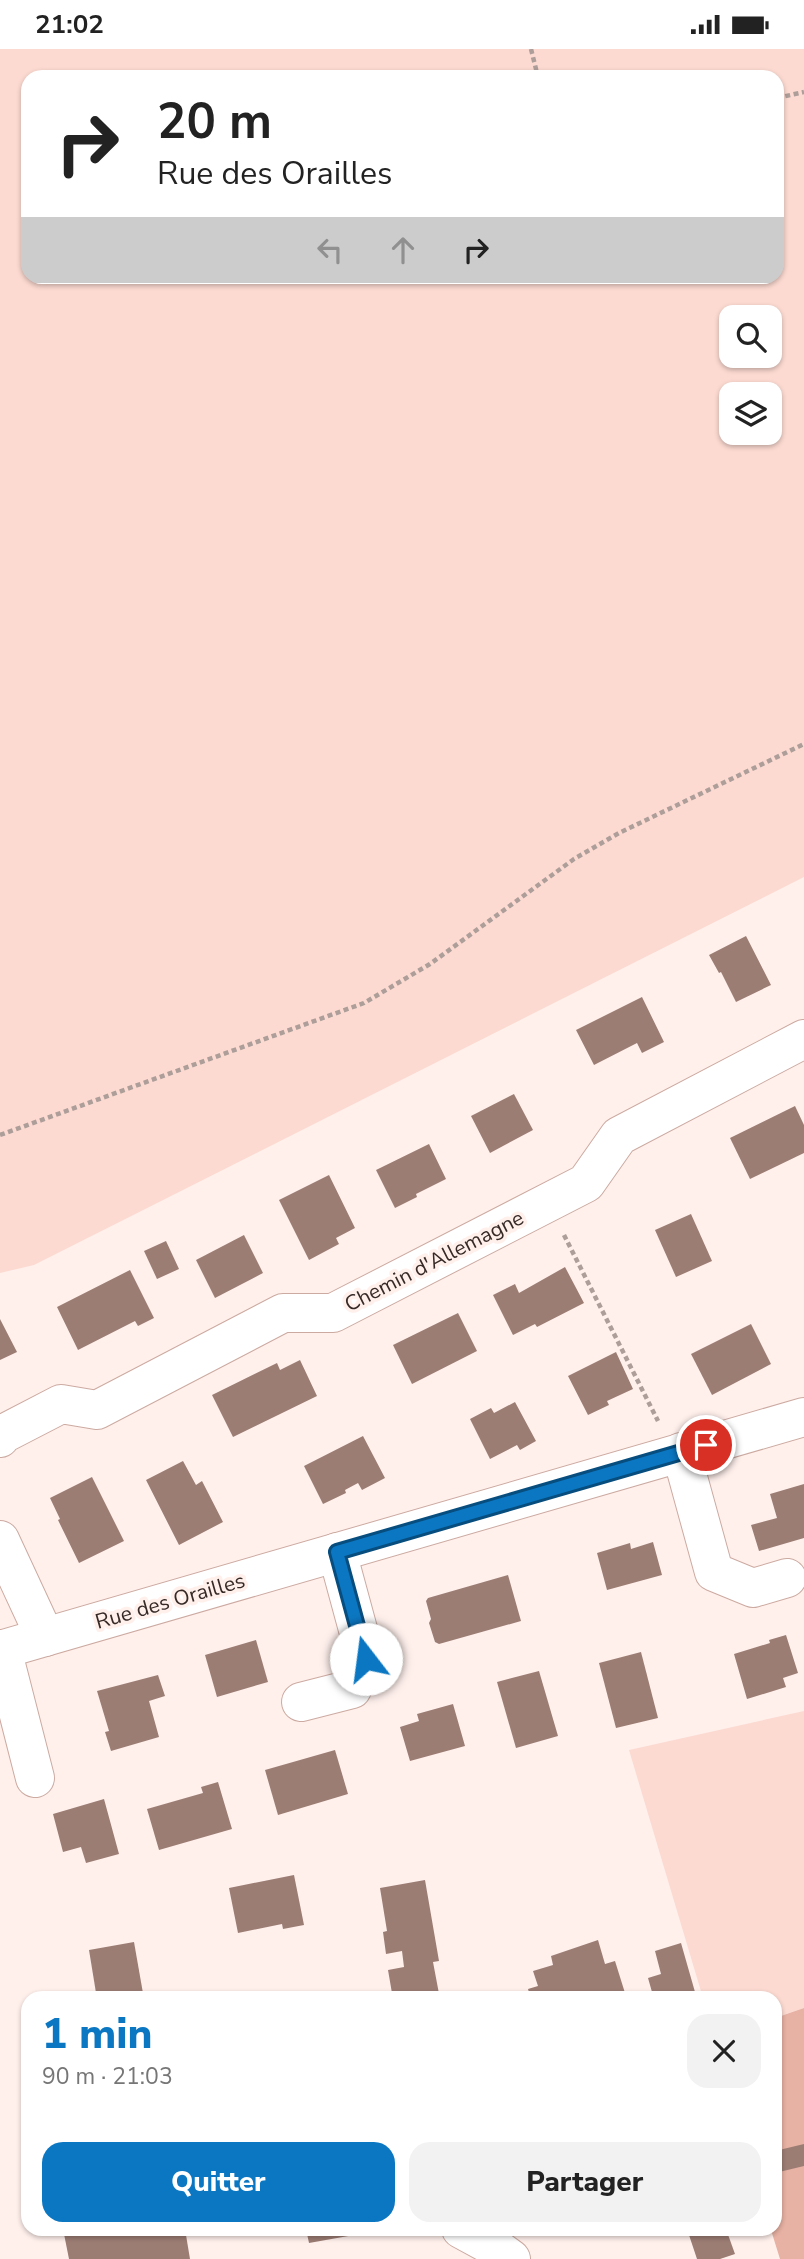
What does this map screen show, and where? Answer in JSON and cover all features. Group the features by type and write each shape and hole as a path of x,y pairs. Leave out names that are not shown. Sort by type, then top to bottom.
{"street":[{"name":"Chemin d'Allemagne","path":"0,1438 1,1435 61,1404 97,1410 284,1313 333,1313 586,1183 619,1136 804,1039"},
{"name":"Rue des Orailles","path":"35,1778 1,1650 804,1417"},
{"path":"678,1453 714,1572 753,1588 787,1578"},
{"path":"0,1540 45,1637"},
{"path":"301,1702 352,1689 366,1659 337,1552"},
{"path":"474,2236 511,2259"}],"path":[{"path":"531,49 536,70"},
{"path":"784,96 804,92"},
{"path":"0,1135 364,1003 430,964 573,859 619,833 804,744"},
{"path":"548,1203 678,1453"}],"shaded area":[{"path":"0,49 804,49 804,877 34,1265 0,1273"},
{"path":"804,1711 804,2008 782,2016 782,1991 701,1991 629,1750"},
{"path":"804,2008 804,2259 780,2259 773,2236 782,2236 782,2016"}],"building":[{"path":"746,936 771,985 736,1002 709,955"},
{"path":"642,997 664,1042 642,1053 637,1043 594,1065 576,1030"},
{"path":"514,1094 533,1130 490,1153 471,1116"},
{"path":"795,1106 804,1125 804,1153 750,1179 730,1138"},
{"path":"429,1144 446,1179 395,1208 376,1170"},
{"path":"329,1175 355,1228 336,1238 339,1244 309,1260 279,1200"},
{"path":"691,1214 712,1261 676,1277 655,1230"},
{"path":"244,1235 263,1273 215,1298 196,1260"},
{"path":"166,1241 179,1269 157,1279 144,1251"},
{"path":"565,1267 584,1303 537,1327 535,1324 513,1335 493,1295 515,1284 519,1293"},
{"path":"130,1270 154,1318 138,1326 135,1321 78,1350 57,1307"},
{"path":"458,1313 477,1351 412,1384 393,1345"},
{"path":"0,1319 17,1352 0,1360"},
{"path":"751,1324 771,1364 712,1395 691,1354"},
{"path":"616,1352 633,1389 607,1401 609,1405 588,1415 568,1376"},
{"path":"300,1360 317,1396 233,1437 212,1395 277,1363 280,1370"},
{"path":"515,1402 536,1441 520,1450 517,1445 490,1459 470,1419 491,1408 494,1413"},
{"path":"363,1436 385,1478 362,1490 358,1483 345,1490 346,1493 323,1504 304,1466"},
{"path":"183,1461 196,1485 202,1481 223,1522 179,1545 146,1480"},
{"path":"92,1477 124,1541 79,1563 50,1498"},
{"path":"804,1484 804,1538 759,1551 751,1525 777,1518 770,1494"},
{"path":"653,1542 662,1575 607,1590 597,1553 630,1543 631,1549"},
{"path":"508,1575 521,1621 439,1644 435,1642 429,1623 431,1619 426,1601 428,1598"},
{"path":"786,1635 798,1673 783,1678 786,1687 747,1699 734,1654"},
{"path":"256,1640 268,1682 217,1697 205,1655"},
{"path":"641,1652 658,1718 616,1728 599,1663"},
{"path":"539,1671 558,1736 516,1748 497,1682"},
{"path":"158,1675 165,1696 149,1701 159,1737 111,1751 105,1732 109,1731 97,1691"},
{"path":"453,1704 465,1746 410,1761 400,1727 419,1721 417,1714"},
{"path":"335,1750 348,1794 278,1815 265,1770"},
{"path":"218,1782 232,1829 159,1850 147,1809 203,1793 201,1787"},
{"path":"104,1799 119,1854 86,1863 81,1847 63,1852 53,1814"},
{"path":"294,1875 304,1925 283,1929 282,1924 238,1933 229,1888"},
{"path":"425,1880 439,1961 433,1962 438,1991 392,1991 388,1970 404,1967 402,1951 386,1954 383,1932 387,1931 380,1888"},
{"path":"598,1940 605,1964 615,1961 624,1991 529,1991 538,1986 533,1971 553,1965 551,1956"},
{"path":"134,1942 143,1991 96,1991 89,1950"},
{"path":"681,1943 695,1991 652,1991 648,1978 661,1974 655,1951"},
{"path":"804,2144 804,2166 782,2171 782,2149"},
{"path":"64,2236 186,2236 190,2259 69,2259"},
{"path":"308,2236 348,2236 309,2243"},
{"path":"689,2236 729,2236 735,2254 720,2259 697,2259"}],"route":[{"path":"366,1659 337,1552 706,1445"}]}
